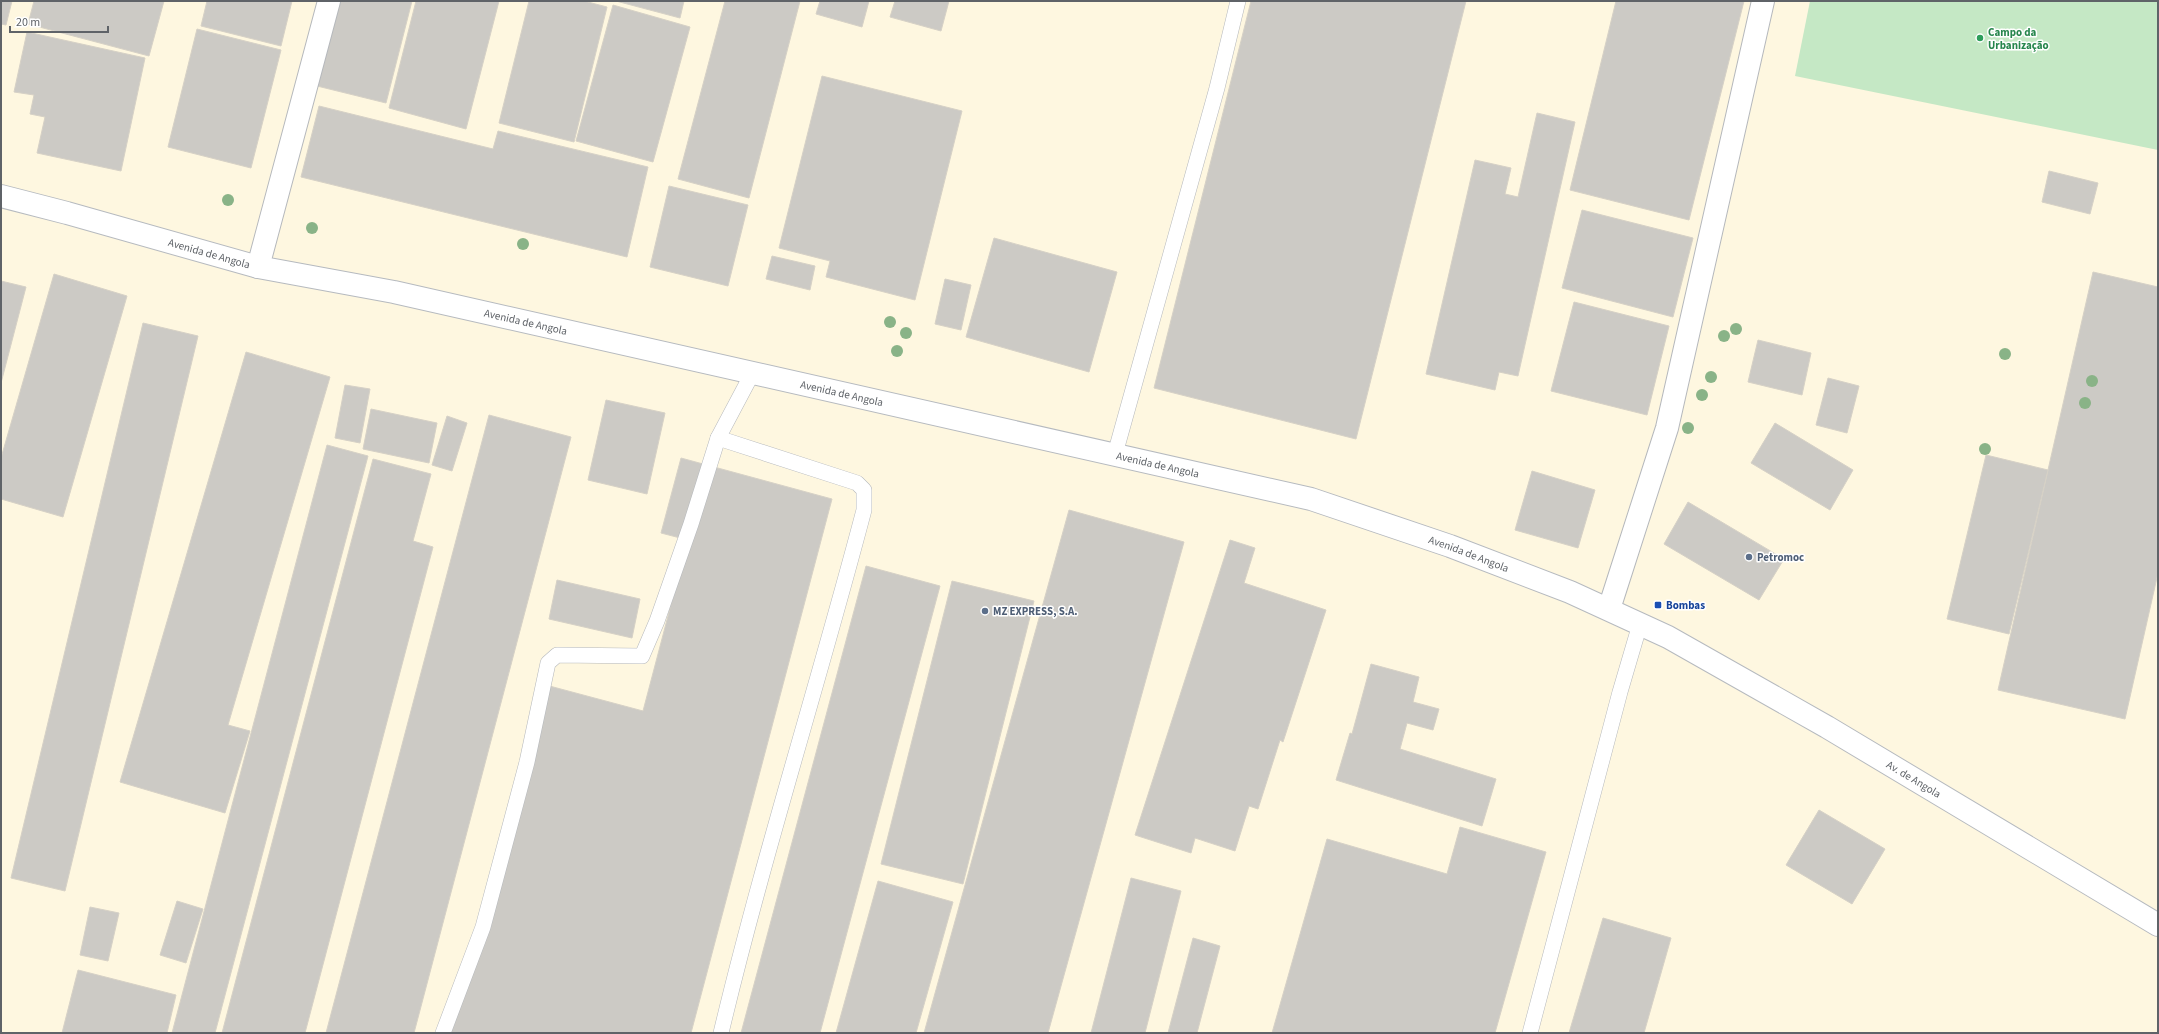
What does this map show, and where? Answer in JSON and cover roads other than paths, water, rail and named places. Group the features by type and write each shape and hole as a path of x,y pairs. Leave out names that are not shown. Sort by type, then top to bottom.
{"main road":[{"path":"258,267 329,1"},
{"path":"1609,609 1667,428 1763,1"},
{"name":"Avenida de Angola","path":"1,196 75,215 258,267 394,292 1311,499 1450,546 1570,592 1668,638"},
{"name":"Av. de Angola","path":"1668,638 1827,727 2158,925"}],"lane":[{"path":"1115,454 1217,88 1238,1"},
{"path":"443,1033 483,928 527,762 548,663 557,655 642,656 691,524 718,438 753,372"},
{"path":"718,438 857,483 864,490 864,510 834,627 773,830 721,1033"},
{"path":"1530,1033 1620,692 1640,624"}],"place":[{"name":"Campo da Urbanização","path":"1980,38"},
{"name":"Petromoc","path":"1749,557"},
{"name":"Bombas","path":"1658,605"},
{"name":"MZ EXPRESS, S.A.","path":"985,611"}]}
